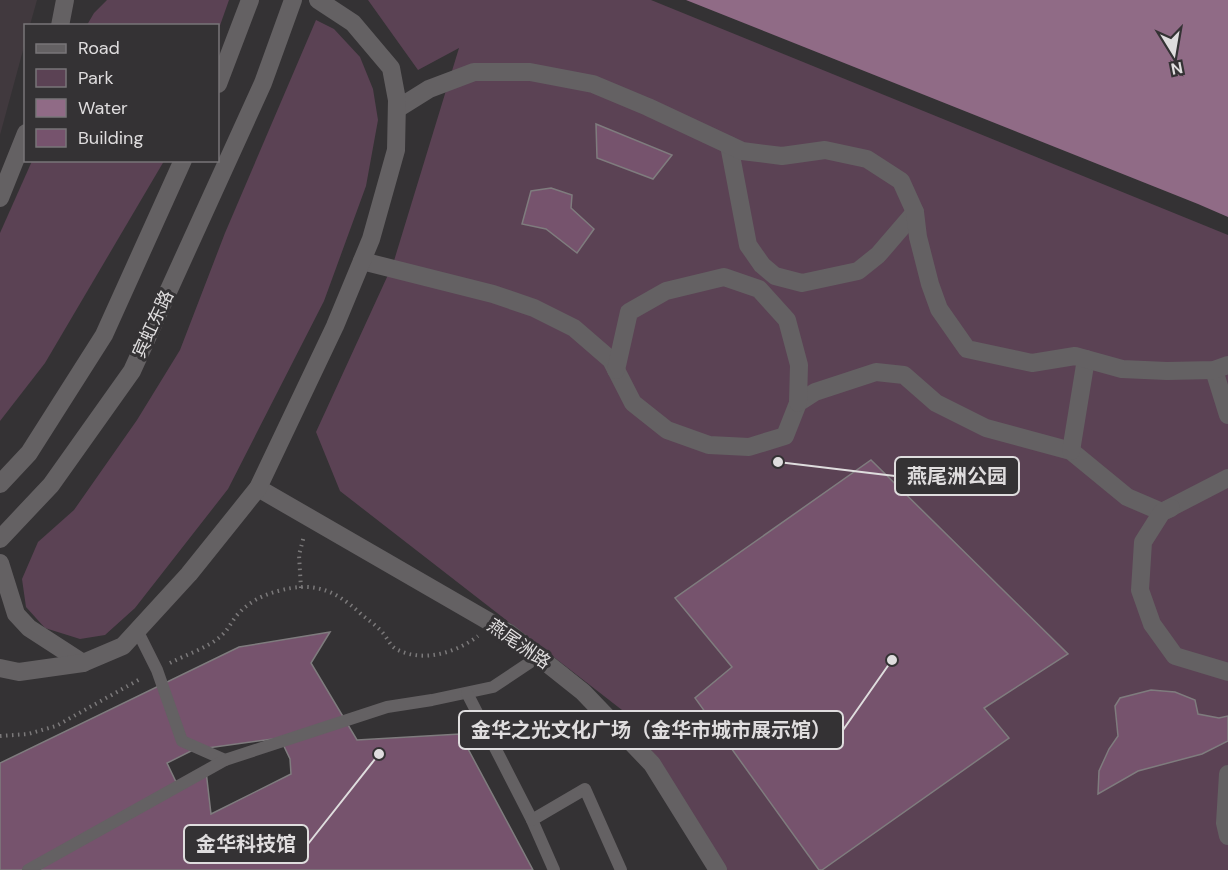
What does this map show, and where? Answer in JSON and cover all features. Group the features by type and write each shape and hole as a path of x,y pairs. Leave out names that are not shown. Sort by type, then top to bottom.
{"street":[{"path":"60,24 65,0"},
{"path":"219,82 250,0"},
{"name":"宾虹东路","path":"0,539 51,485 132,371 263,83 293,0"},
{"path":"0,668 19,672 83,663 123,646 189,574 258,488 335,326 371,239 396,150 398,100 391,68 352,23 318,0"},
{"path":"397,109 429,88 474,72 530,72 593,84 742,151 782,156 825,150 867,159 901,181 915,212 918,237 939,309 967,349 1032,363 1075,356 1122,369 1167,371 1221,367 1228,415"},
{"path":"0,198 24,138"},
{"path":"729,145 748,245 762,265 775,276 802,283 858,271 878,255 915,212"},
{"path":"0,484 28,453 104,335 182,162"},
{"path":"362,261 493,294 534,308 574,328 611,360 616,370 633,403 667,430 709,445 749,447 785,436 798,403 799,365 787,320 759,289 724,277 666,291 629,312 616,370"},
{"path":"1071,451 1086,359"},
{"path":"798,403 815,392 876,372 904,375 936,403 986,428 1071,451 1127,497 1162,512 1228,485"},
{"path":"1228,478 1162,512 1143,542 1140,590 1152,624 1175,656 1228,672"},
{"name":"燕尾洲路","path":"258,488 509,633 583,692 652,764 718,870"},
{"path":"0,563 16,614 29,628 83,663"},
{"path":"1228,774 1225,823 1228,836"}],"lane":[{"path":"137,630 157,670 182,741 225,760"},
{"path":"28,870 225,760 387,707 494,687 532,661"},
{"path":"467,693 532,820 554,870"},
{"path":"532,820 585,789 621,870"}],"path":[{"path":"301,588 299,555 309,518"},
{"path":"0,736 28,734 56,726 223,635 239,613 256,599 279,591 301,588 323,589 343,597 382,632 394,648 414,656 439,654 464,646 477,637 489,621"},
{"path":"0,730 6,735"}],"shaded area":[{"path":"0,0 37,0 30,24 24,24 24,47 0,135"}],"green space":[{"path":"107,0 229,0 219,28 219,24 88,24 94,13"},
{"path":"368,0 651,0 1228,235 1228,870 724,870 631,717 340,491 316,432 393,264 459,48 418,70"},
{"path":"316,20 334,29 360,57 373,89 378,120 366,186 324,301 228,489 135,608 105,635 80,639 45,628 26,607 22,579 38,542 74,510 137,420 180,350 225,233"},
{"path":"32,162 163,162 45,363 0,421 0,233"}],"water":[{"path":"686,0 1228,0 1228,217 1198,204"}],"building":[{"path":"596,124 672,155 653,179 597,158"},
{"path":"551,188 572,195 571,208 594,229 577,253 546,229 522,224 531,191"},
{"path":"871,460 1068,654 984,708 1009,738 819,870 695,698 732,667 675,598"},
{"path":"330,632 311,663 357,740 460,734 533,870 0,870 0,763 239,647","holes":["280,738 290,759 291,774 211,814 206,771 178,786 167,763 193,750"]},
{"path":"1151,690 1175,692 1195,700 1198,714 1219,718 1228,716 1228,741 1202,754 1138,771 1098,794 1099,771 1118,736 1115,706 1120,698"}],"place":[{"name":"燕尾洲公园","path":"778,462"},
{"name":"金华之光文化广场（金华市城市展示馆）","path":"892,660"},
{"name":"金华科技馆","path":"379,754"}]}
